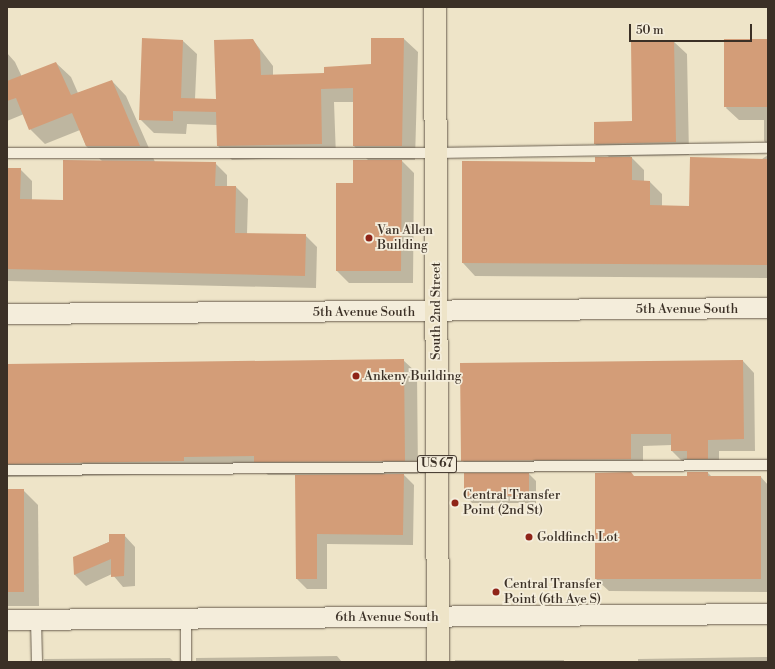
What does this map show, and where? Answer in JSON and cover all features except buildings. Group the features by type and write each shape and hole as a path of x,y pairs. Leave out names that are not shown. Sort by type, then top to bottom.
{"main road":[{"name":"South 2nd Street","path":"435,7 438,662"}],"street":[{"name":"5th Avenue South","path":"7,314 768,308"},
{"name":"6th Avenue South","path":"7,620 768,614"}],"lane":[{"path":"7,153 436,153 768,148"},
{"path":"7,470 768,465"},
{"path":"186,618 186,662"},
{"path":"36,620 37,662"}],"place":[{"name":"Van Allen Building","path":"369,238"},
{"name":"Ankeny Building","path":"356,376"},
{"name":"Central Transfer Point (2nd St)","path":"455,503"},
{"name":"Goldfinch Lot","path":"529,537"},
{"name":"Central Transfer Point (6th Ave S)","path":"496,592"}]}
